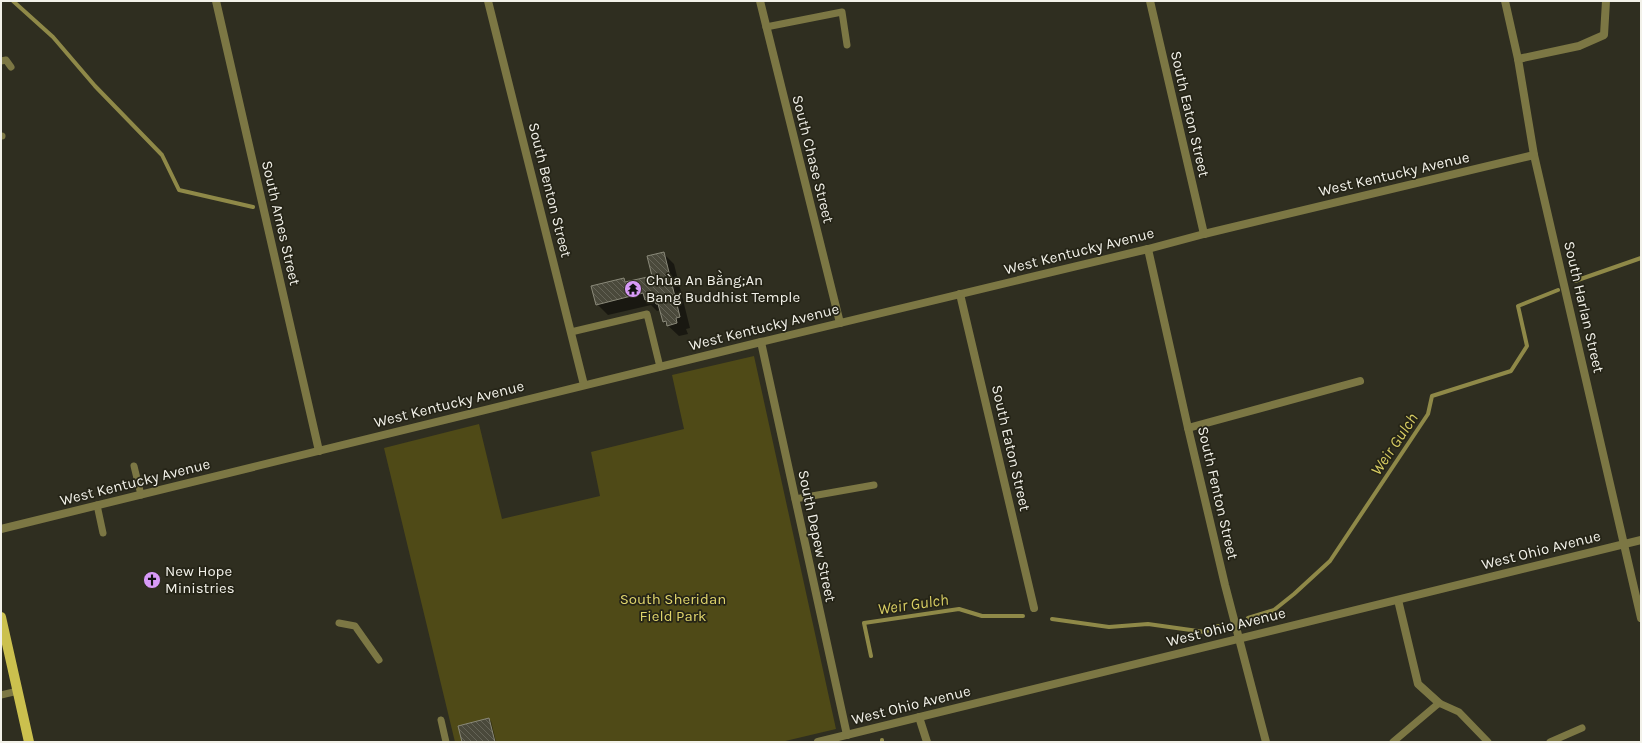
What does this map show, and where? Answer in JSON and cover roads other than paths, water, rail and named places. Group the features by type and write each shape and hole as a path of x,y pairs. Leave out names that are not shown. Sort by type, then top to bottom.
{"main road":[{"path":"1,617 29,742"}],"street":[{"name":"South Ames Street","path":"216,1 319,451"},
{"name":"South Benton Street","path":"488,1 584,385"},
{"name":"South Chase Street","path":"760,1 840,323"},
{"name":"South Eaton Street","path":"1150,1 1204,234"},
{"name":"South Harlan Street","path":"1505,1 1518,59 1534,155 1641,618"},
{"path":"1518,59 1579,46 1604,35 1606,1"},
{"name":"West Kentucky Avenue","path":"1,529 584,385 1534,155"},
{"name":"South Fenton Street","path":"1148,249 1225,585 1266,742"},
{"name":"South Eaton Street","path":"960,294 1034,608"},
{"name":"South Depew Street","path":"761,342 847,735"},
{"path":"1188,428 1360,381"},
{"name":"West Ohio Avenue","path":"818,742 1641,540"},
{"path":"1398,600 1418,684 1439,703"},
{"path":"919,717 926,742"}],"lane":[{"path":"766,27 842,12 847,45"},
{"path":"1,61 6,60 11,67"},
{"path":"571,332 647,314 660,367"},
{"path":"134,466 141,495"},
{"path":"795,499 874,485"},
{"path":"97,505 103,533"},
{"path":"339,623 355,626 379,660"},
{"path":"1,694 18,691"},
{"path":"1393,742 1439,703 1459,712 1488,742"},
{"path":"441,720 446,742"},
{"path":"1550,742 1582,728"}],"waterway":[{"path":"13,1 53,37 95,86 162,155 179,190 253,207"},
{"name":"Weir Gulch","path":"1575,281 1641,258"},
{"name":"Weir Gulch","path":"1248,618 1274,610 1330,561 1428,414 1432,396 1511,371 1527,346 1518,306 1558,290"},
{"name":"Weir Gulch","path":"871,656 864,623 959,609 982,616 1023,616"},
{"name":"Weir Gulch","path":"1052,619 1109,627 1148,624 1205,632 1218,626"}],"place":[{"name":"Chùa An Bằng;An Bang Buddhist Temple","path":"633,289"},
{"name":"New Hope Ministries","path":"152,580"}],"park label":[{"name":"South Sheridan Field Park","path":"673,608"}]}
